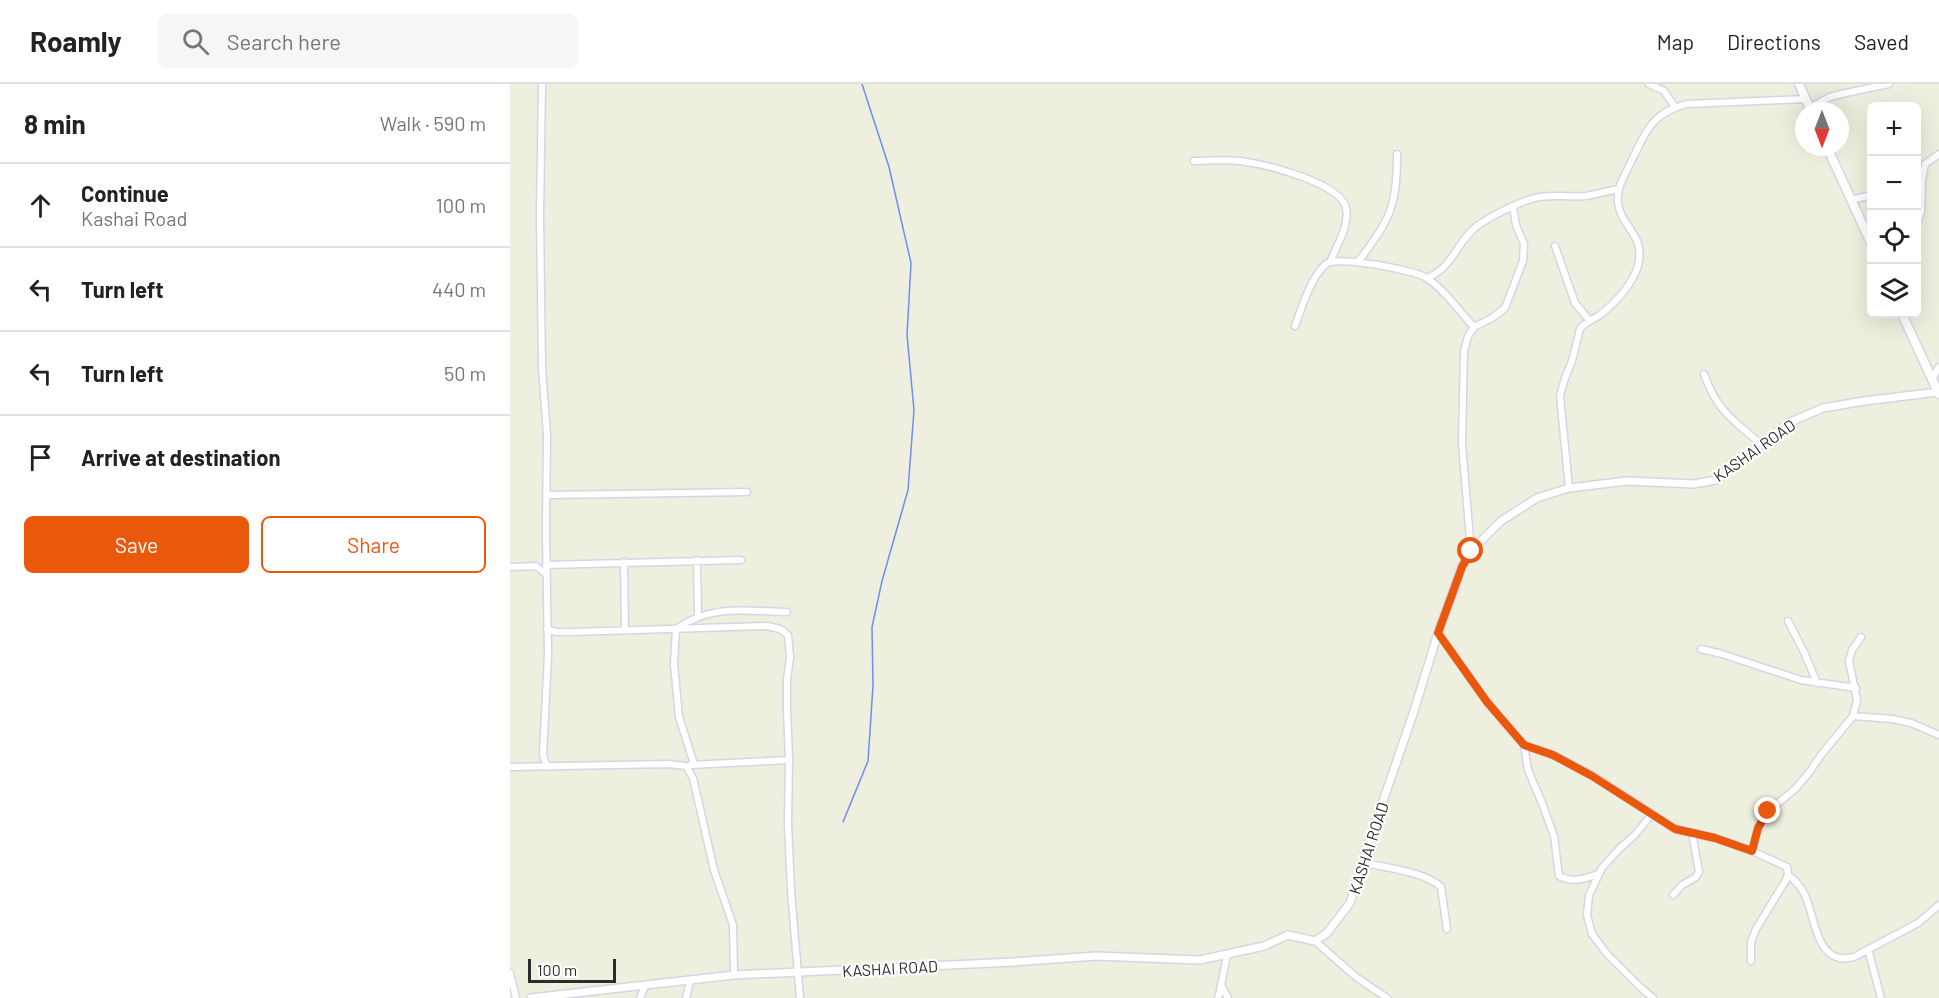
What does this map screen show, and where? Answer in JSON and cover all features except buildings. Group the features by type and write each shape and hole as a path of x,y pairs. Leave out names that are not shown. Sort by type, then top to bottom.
{"main road":[{"path":"1799,84 1807,102"},
{"path":"1831,156 1867,234"},
{"path":"1904,318 1939,393"}],"street":[{"path":"542,84 540,215 542,368 547,434 547,681 543,755 550,767"},
{"path":"1649,84 1664,91 1675,107"},
{"path":"1822,102 1841,94 1889,84"},
{"path":"1569,488 1560,396 1580,329 1602,313 1628,287 1638,266 1638,244 1619,208 1618,189 1644,134 1665,113 1687,104 1806,99"},
{"path":"1921,174 1925,164 1939,153"},
{"path":"1358,262 1389,216 1397,181 1396,154"},
{"path":"1194,160 1240,161 1292,173 1326,187 1344,201 1347,216 1331,260 1317,275 1295,326"},
{"path":"1427,278 1443,269 1452,260 1466,236 1477,226 1522,201 1539,197 1588,195 1618,189"},
{"path":"1851,200 1867,196"},
{"path":"1471,551 1462,444 1464,351 1468,336 1474,327 1505,308 1523,261 1524,244 1516,225 1514,207"},
{"path":"1555,246 1575,303 1590,321"},
{"path":"1331,260 1358,262 1420,274 1427,278 1474,327"},
{"path":"1932,379 1939,367"},
{"path":"1704,374 1710,392 1718,404 1761,444"},
{"name":"KASHAI ROAD","path":"531,998 734,975 798,974 1096,956 1200,960 1263,946 1288,935 1315,941 1327,933 1350,903 1438,633 1462,567 1471,551 1501,521 1523,506 1548,494 1569,488 1627,481 1694,484 1716,480 1788,423 1823,408 1939,393"},
{"path":"546,495 747,492"},
{"path":"697,560 698,615"},
{"path":"546,565 741,560"},
{"path":"624,562 625,630"},
{"path":"510,567 536,566 546,574"},
{"path":"676,629 698,615 735,610 787,612"},
{"path":"1788,621 1817,683"},
{"path":"547,629 563,632 767,626 780,629 789,635 790,657 786,709 790,873 800,998"},
{"path":"676,629 674,664 680,717 694,764"},
{"path":"1438,633 1487,702 1524,745 1553,755 1592,776 1675,829 1715,838 1785,864 1788,874 1778,895 1756,929 1751,942 1751,961"},
{"path":"1752,851 1758,828 1768,811 1794,790 1853,716 1857,700 1849,661 1852,650 1861,637"},
{"path":"1701,649 1801,680 1856,688"},
{"path":"1853,716 1893,719 1911,723 1939,735"},
{"path":"1524,745 1528,770 1554,836 1559,876 1568,880 1582,880 1599,874"},
{"path":"510,767 668,764 686,766 789,760"},
{"path":"686,766 693,778 714,870 733,925 734,975"},
{"path":"1652,815 1619,849 1599,874 1589,895 1587,915 1592,934 1607,954 1653,998"},
{"path":"1673,895 1699,872 1692,832"},
{"path":"1362,862 1421,876 1436,882 1441,887 1446,929"},
{"path":"1788,874 1804,893 1820,942 1827,952 1834,956 1849,958 1868,949 1918,922 1939,905"},
{"path":"1315,941 1343,966 1387,998"},
{"path":"1868,949 1881,998"},
{"path":"1218,998 1227,955"},
{"path":"510,973 516,998"},
{"path":"686,998 690,981"},
{"path":"640,998 645,986"},
{"path":"1222,987 1228,998"}],"waterway":[{"path":"843,822 868,761 873,686 872,627 882,581 908,490 914,410 907,335 911,263 889,167 862,84"}],"route":[{"path":"1471,551 1462,567 1438,633 1487,702 1524,745 1553,755 1592,776 1675,829 1715,838 1752,851 1758,828 1768,811"}]}
